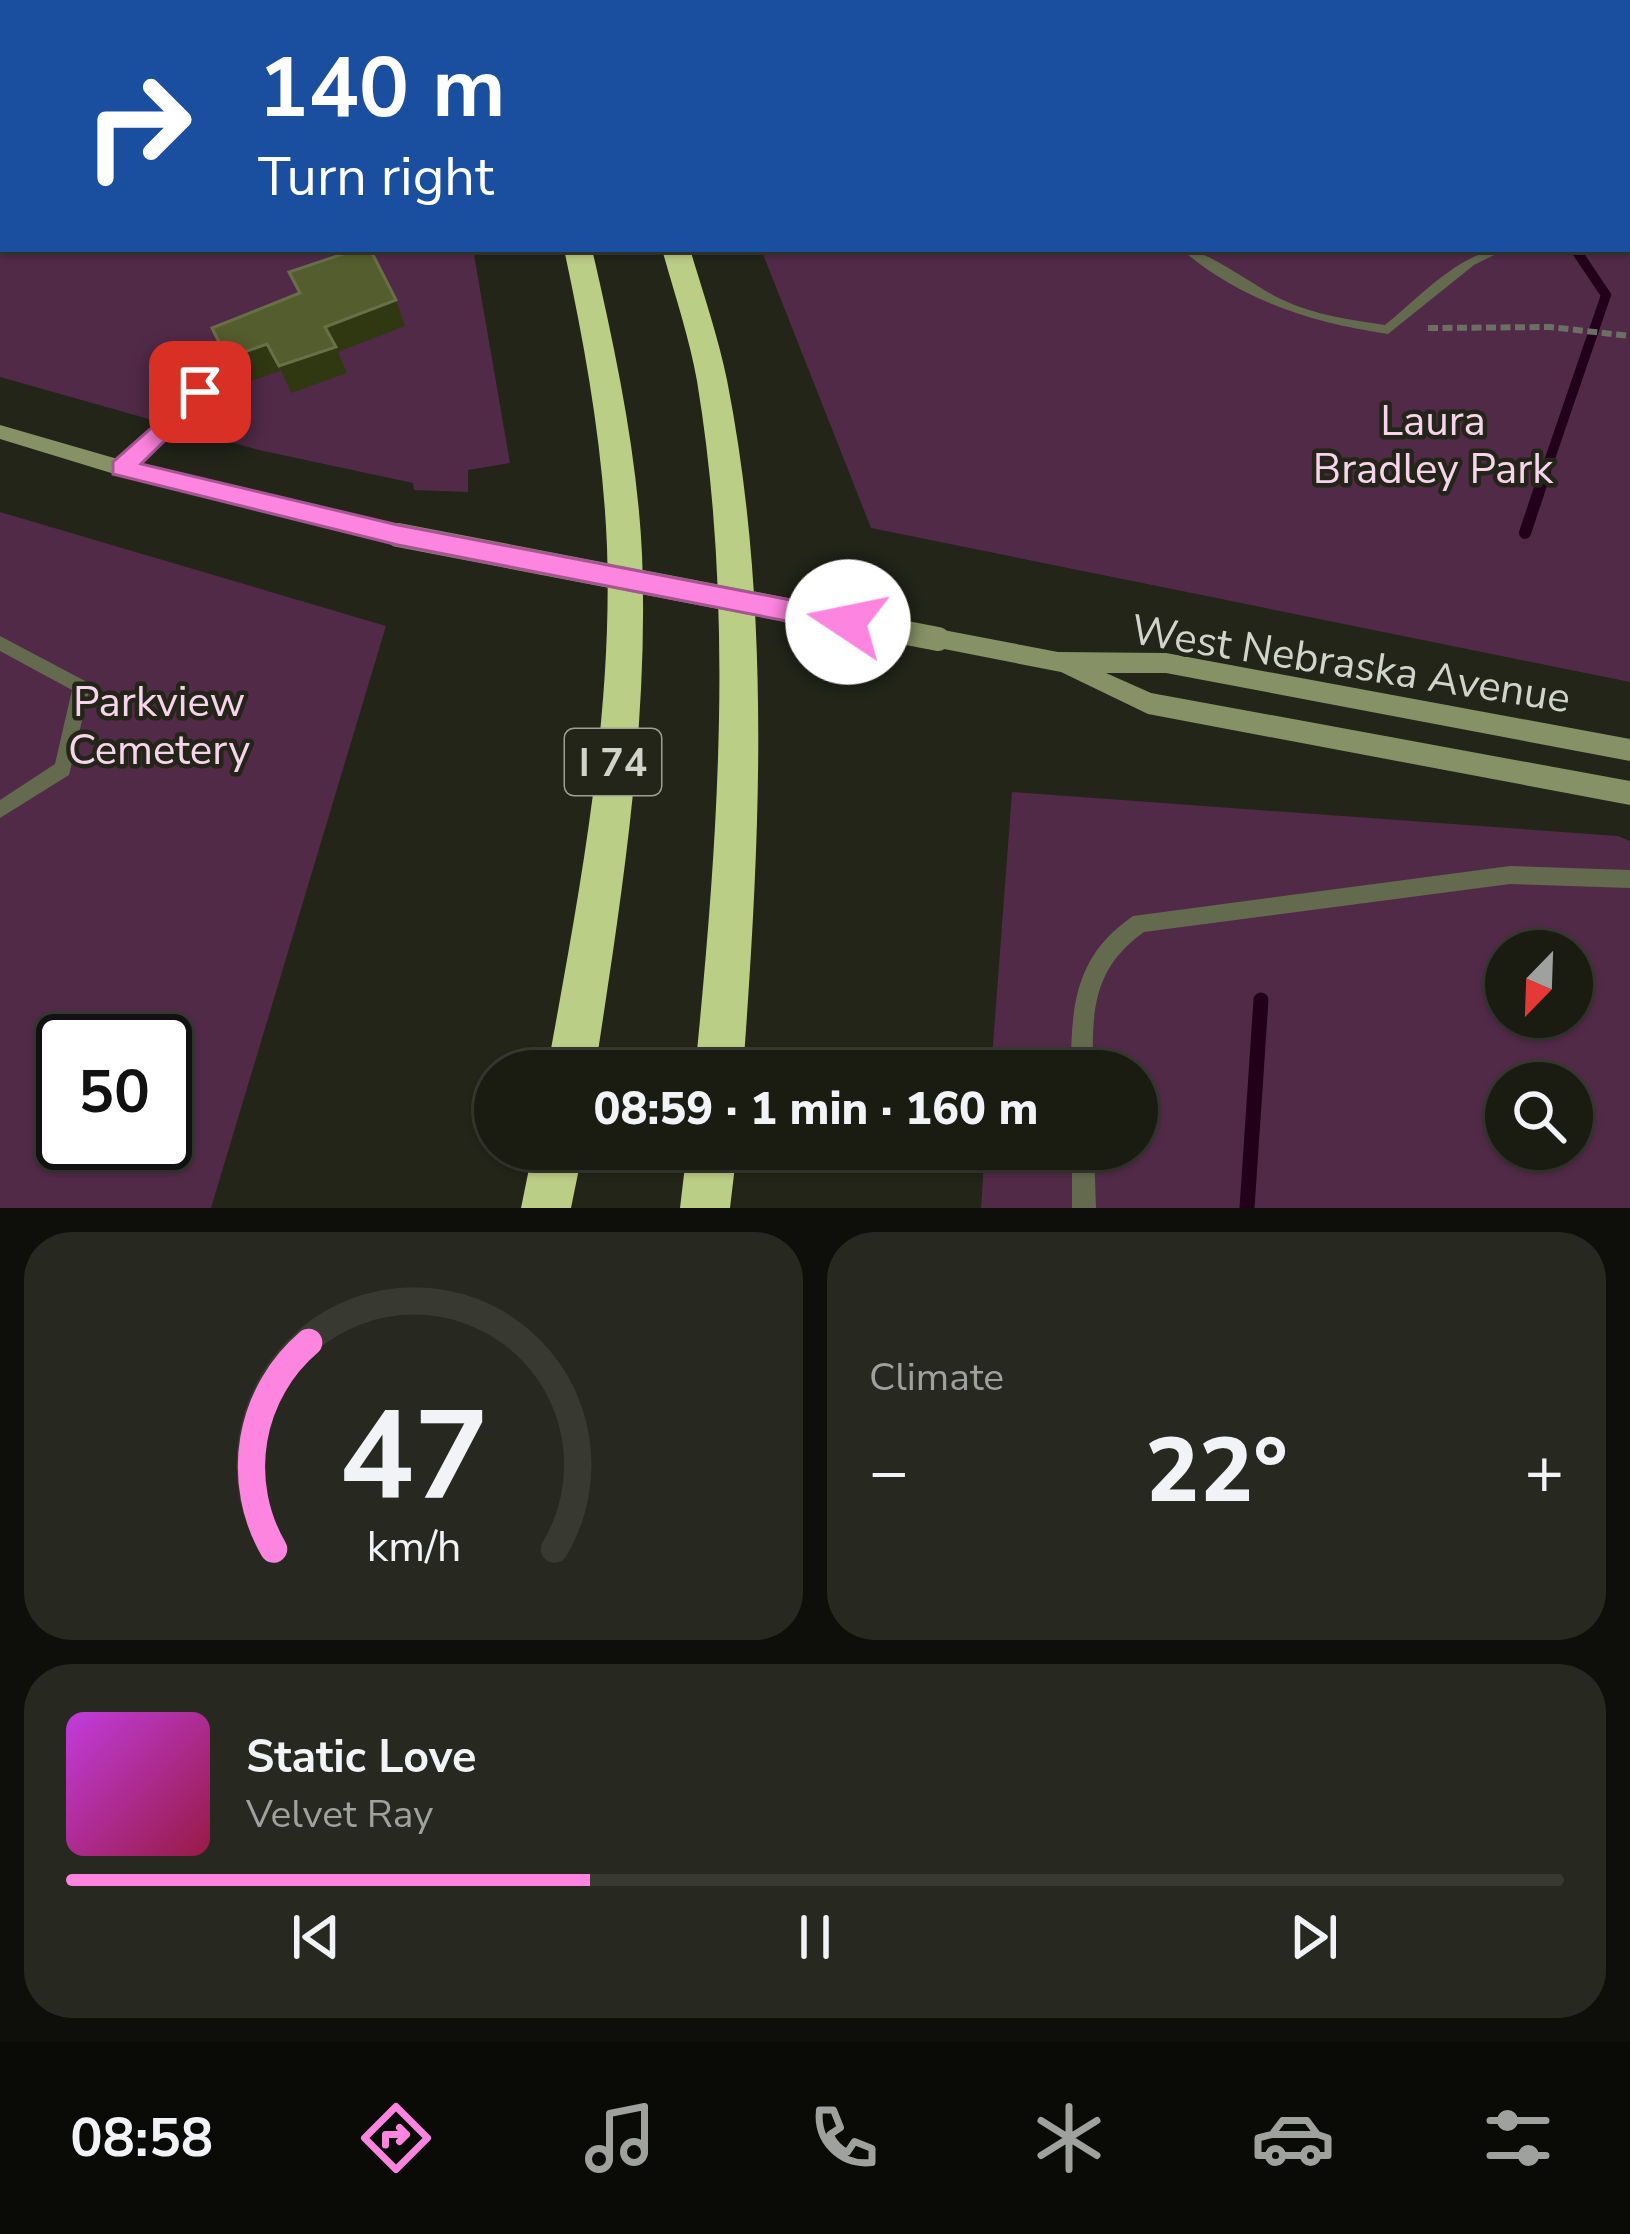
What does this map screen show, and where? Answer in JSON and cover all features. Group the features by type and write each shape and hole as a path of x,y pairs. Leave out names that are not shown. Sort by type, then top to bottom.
{"highway":[{"name":"I 74","path":"574,1050 606,834 625,589 612,451 579,252"},
{"path":"677,252 711,375 737,583 737,799 720,1050"},
{"path":"546,1208 554,1170"},
{"path":"705,1208 710,1170"}],"main road":[{"name":"West Nebraska Avenue","path":"0,432 122,468 398,535 1058,662 1166,663 1630,750"},
{"name":"West Nebraska Avenue","path":"1058,662 1148,703 1630,794"}],"lane":[{"path":"1192,252 1276,306 1323,322 1388,330 1470,262 1493,252"},
{"path":"122,468 200,392"},
{"path":"0,643 81,687 63,769 0,810"},
{"path":"1082,1050 1093,968 1112,939 1139,923 1510,875 1630,879"},
{"path":"1083,1170 1084,1208"}],"path":[{"path":"1388,330 1550,327 1630,336"}],"green space":[{"path":"0,252 474,252 510,463 468,470 468,492 414,490 413,483 259,450 0,377"},
{"name":"Laura Bradley Park","path":"762,252 1630,252 1630,682 871,528"},
{"name":"Parkview Cemetery","path":"0,512 386,626 211,1208 0,1208"},
{"path":"1012,792 1618,836 1630,841 1630,1208 981,1208 984,1170 1158,1170 1158,1050 993,1050"}],"building":[{"path":"349,252 372,252 396,300 325,327 336,347 279,366 267,344 227,358 212,328 300,293 289,272"}],"waterway":[{"path":"1544,476 1606,295 1577,252"},
{"path":"1525,533 1544,476"},
{"path":"1247,1208 1261,1000"}],"route":[{"path":"200,392 122,468 398,535 848,622"}]}
